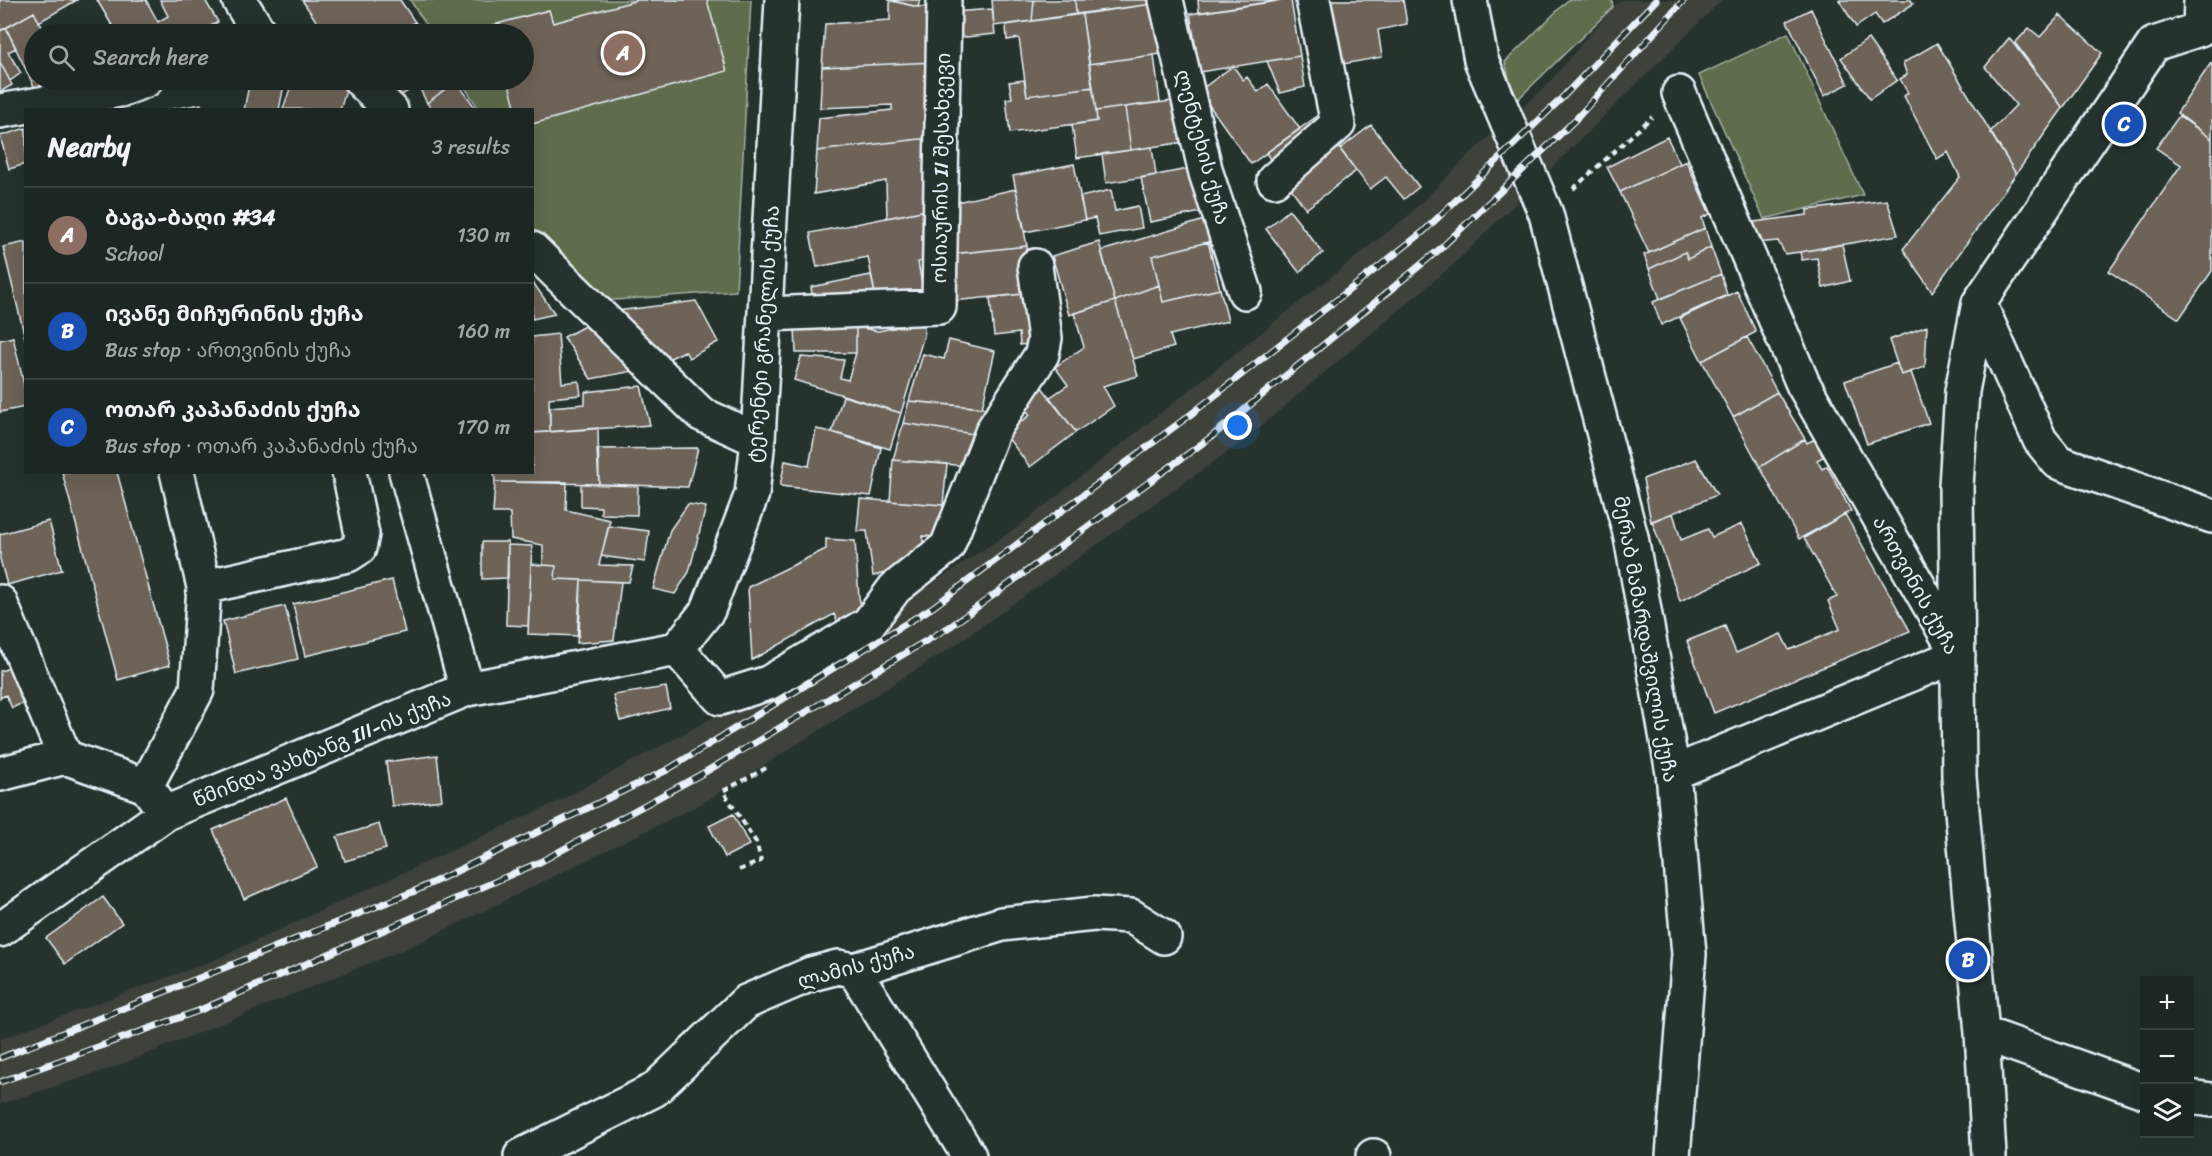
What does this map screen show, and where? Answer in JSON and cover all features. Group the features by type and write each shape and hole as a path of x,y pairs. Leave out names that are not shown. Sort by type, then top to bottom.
{"street":[{"path":"239,0 254,24"},
{"name":"ტერენტი გრანელის ქუჩა","path":"677,649 708,610 752,494 758,441 766,314 782,0"},
{"name":"ოსიაურის II შესახვევი","path":"766,314 939,307 944,0"},
{"name":"ლენტეხის ქუჩა","path":"1166,0 1206,172 1245,292"},
{"path":"1274,180 1338,124 1313,0"},
{"name":"მერაბ მამარდაშვილის ქუჩა","path":"1470,0 1481,60 1546,214 1631,537 1673,773 1689,954 1673,1156"},
{"path":"1673,773 1958,655 1956,486 1962,391 1979,303 2154,44 2204,21"},
{"path":"0,111 120,90"},
{"path":"370,90 389,108"},
{"name":"ართვინის ქუჩა","path":"1678,93 1803,384 1958,655 1959,777 1982,1033 1989,1156"},
{"path":"534,251 701,414 758,441"},
{"path":"677,649 720,698 768,683 868,624 895,588 947,547 993,430 1042,354 1045,338 1035,266"},
{"path":"1979,303 2040,440 2058,462 2212,516"},
{"path":"146,786 197,690 204,587 177,474"},
{"path":"204,587 348,555 359,548 362,534 349,474"},
{"path":"407,474 467,689"},
{"path":"0,602 65,757"},
{"name":"წმინდა ვახტანგ III-ის ქუჩა","path":"0,930 166,813 467,689 677,649"},
{"path":"0,774 65,757 146,786 166,813"},
{"name":"ლამის ქუჩა","path":"521,1156 553,1150 654,1090 746,1002 811,974 838,967 854,970 1002,924 1083,915 1131,916 1164,938"},
{"path":"854,970 969,1156"},
{"path":"1982,1033 2140,1089"},
{"path":"2194,1098 2212,1100"}],"path":[{"path":"1546,214 1678,93"},
{"path":"739,870 761,861 756,842 723,791 770,766"}],"shaded area":[{"path":"1622,0 1722,0 1454,264 1243,441 951,648 703,803 412,946 112,1068 0,1104 0,1039 212,961 559,801 815,662 1019,526 1410,214 1471,153 1546,86 1613,7"}],"green space":[{"path":"410,0 751,0 736,291 601,301 534,237 534,108 478,108 467,90 534,90 534,24 426,24"},
{"path":"1568,0 1612,0 1613,7 1515,102 1505,62"},
{"path":"1788,33 1863,195 1764,219 1699,75"}],"building":[{"path":"0,0 77,0 39,22 34,12 0,31"},
{"path":"97,0 146,0 158,22 168,16 160,0 205,0 218,22 214,24 111,24"},
{"path":"302,0 400,0 415,22 412,24 318,24"},
{"path":"638,0 707,0 727,71 534,123 534,108 515,108 511,90 534,90 534,24 497,24 549,10 553,23"},
{"path":"888,0 920,0 918,7"},
{"path":"890,0 918,7 932,6 936,62 822,67 825,24 890,20"},
{"path":"992,0 1034,0 1032,21 994,26"},
{"path":"1034,0 1075,0 1076,14 1032,21"},
{"path":"1075,0 1152,0 1153,4 1076,14"},
{"path":"1198,0 1277,0 1277,1 1199,13"},
{"path":"1291,0 1300,56 1200,72 1190,14"},
{"path":"1326,0 1403,0 1407,24 1378,30 1382,57 1338,65"},
{"path":"1839,0 1911,0 1913,4 1882,24 1875,14 1856,27"},
{"path":"1153,4 1160,54 1089,64 1082,14"},
{"path":"992,9 995,34 957,38 955,12"},
{"path":"1811,9 1848,84 1824,96 1787,21"},
{"path":"34,12 41,24 24,24 24,66 6,28"},
{"path":"1082,14 1093,87 1027,96 1019,38 1007,40 1006,25"},
{"path":"2060,15 2102,53 2063,108 2015,43 2029,28 2040,37"},
{"path":"6,28 16,48 8,52 21,73 10,81 0,62 0,31"},
{"path":"2009,38 2063,108 2016,174 1990,132 2016,105 1985,67"},
{"path":"1868,39 1897,80 1870,99 1841,58"},
{"path":"1937,43 2016,174 1932,292 1903,249 1960,177 1948,152 1937,159 1904,96 1908,93 1900,79 1907,75 1903,63"},
{"path":"1154,55 1160,102 1096,111 1089,64"},
{"path":"1300,56 1305,87 1280,93 1267,61"},
{"path":"0,62 12,85 0,92"},
{"path":"936,62 937,137 817,151 819,118 892,110 892,105 820,108 822,67"},
{"path":"2212,64 2212,139 2177,113"},
{"path":"1233,66 1243,80 1247,77 1258,92 1268,84 1300,129 1251,164 1199,91"},
{"path":"1024,80 1027,96 1093,87 1097,121 1010,133 1006,99 1012,98 1009,82"},
{"path":"36,90 51,90 37,93"},
{"path":"248,90 283,90 279,108 244,108"},
{"path":"290,90 346,90 341,108 283,108"},
{"path":"388,90 410,90 395,99"},
{"path":"420,90 444,90 427,103"},
{"path":"444,90 463,90 476,108 431,108 427,103"},
{"path":"1179,100 1185,142 1131,150 1125,107"},
{"path":"201,104 202,108 178,108"},
{"path":"1125,107 1131,150 1077,158 1072,125 1097,121 1096,111"},
{"path":"2179,116 2212,139 2212,271 2179,319 2109,271 2181,165 2156,148"},
{"path":"1316,117 1326,130 1275,167 1266,153"},
{"path":"1371,125 1419,187 1404,199 1386,177 1370,189 1340,149"},
{"path":"24,129 24,165 9,169 0,136"},
{"path":"937,137 937,208 887,218 886,181 814,194 817,151"},
{"path":"1667,137 1680,164 1620,192 1607,167"},
{"path":"1334,141 1356,171 1306,209 1284,179"},
{"path":"1152,147 1156,175 1106,183 1102,154"},
{"path":"1686,161 1710,214 1702,218 1705,228 1649,253 1620,192"},
{"path":"1074,164 1085,220 1025,232 1013,176"},
{"path":"1193,168 1202,212 1150,222 1141,178"},
{"path":"1016,189 1027,246 951,254 952,203"},
{"path":"1111,190 1115,211 1138,206 1142,228 1099,236 1095,218 1085,220 1080,197"},
{"path":"1887,200 1898,235 1800,252 1785,254 1778,241 1755,243 1746,223 1807,215 1807,210"},
{"path":"937,208 936,259 918,262 924,295 877,304 868,257 817,267 810,233"},
{"path":"1289,210 1323,253 1299,272 1266,229"},
{"path":"1211,218 1217,240 1152,256 1159,285 1115,301 1101,251"},
{"path":"1705,228 1711,247 1688,259 1685,252 1649,269 1644,255"},
{"path":"24,242 24,334 3,247"},
{"path":"1099,242 1115,301 1069,315 1052,256"},
{"path":"1208,242 1220,289 1163,302 1152,256"},
{"path":"1842,244 1850,281 1823,288 1817,258 1802,260 1800,252"},
{"path":"1027,246 1032,293 943,302 944,255"},
{"path":"1711,247 1721,274 1660,299 1649,269 1685,252 1688,259"},
{"path":"1721,274 1727,295 1661,325 1653,302"},
{"path":"871,275 877,304 814,307 811,287"},
{"path":"534,284 555,314 534,319"},
{"path":"1159,285 1163,302 1220,289 1228,321 1170,335 1174,347 1133,359 1115,301"},
{"path":"1737,291 1756,332 1702,361 1680,318"},
{"path":"1032,293 1037,343 1020,345 1019,333 994,336 990,298"},
{"path":"696,301 718,342 689,358 685,351 666,360 616,311"},
{"path":"1115,301 1138,376 1103,386 1114,406 1076,432 1049,398 1068,385 1055,367 1084,347 1074,313"},
{"path":"924,322 924,335 901,413 794,380 801,357 844,360 840,378 848,380 856,353 856,327 878,331"},
{"path":"590,323 633,371 591,379 564,337"},
{"path":"1927,326 1925,367 1901,375 1889,340"},
{"path":"795,327 856,327 856,353 796,353"},
{"path":"558,334 562,383 579,381 581,395 549,398 550,432 534,433 534,337"},
{"path":"13,337 24,384 24,407 0,412 0,340"},
{"path":"1747,337 1777,392 1733,417 1702,361"},
{"path":"949,340 995,351 982,408 909,401 923,354 944,359"},
{"path":"1897,363 1901,375 1911,372 1929,423 1867,444 1845,381"},
{"path":"641,386 650,425 550,432 550,407 585,404 585,392"},
{"path":"1041,386 1076,432 1030,467 1005,434 1030,415 1021,402"},
{"path":"1777,392 1805,439 1760,467 1733,417"},
{"path":"843,396 901,413 890,449 832,432"},
{"path":"909,401 985,408 981,433 973,434 903,423"},
{"path":"903,423 973,434 968,466 893,460"},
{"path":"598,428 599,484 495,482 494,474 534,474 534,433"},
{"path":"816,429 881,448 871,496 780,486 785,461 809,466"},
{"path":"1805,439 1807,443 1815,439 1823,457 1817,460 1822,469 1827,466 1851,511 1799,539 1760,467"},
{"path":"698,448 688,487 599,484 597,449"},
{"path":"1696,459 1717,495 1651,522 1643,479"},
{"path":"893,460 947,464 943,505 890,501"},
{"path":"63,474 118,474 170,665 118,680"},
{"path":"495,482 567,482 566,510 610,520 599,565 633,566 629,582 555,579 556,566 543,565 543,545 511,539 510,513 493,513"},
{"path":"581,484 638,486 637,515 601,514 601,507 581,506"},
{"path":"860,499 943,505 941,537 923,536 923,564 873,576 867,531 857,531"},
{"path":"688,504 706,507 689,572 675,594 653,589 670,530"},
{"path":"1673,513 1681,540 1708,529 1712,537 1742,524 1761,563 1680,601 1652,521"},
{"path":"1845,514 1910,631 1714,713 1687,641 1725,626 1736,653 1781,634 1789,650 1840,629 1828,601 1837,597 1804,538"},
{"path":"49,521 62,570 7,585 0,559 0,534"},
{"path":"609,526 649,531 645,562 601,556"},
{"path":"826,539 855,541 859,598 866,622 842,633 834,614 752,660 748,587 826,549"},
{"path":"482,542 508,542 508,578 482,579"},
{"path":"508,545 532,546 528,626 506,625"},
{"path":"531,564 556,566 555,579 581,580 579,636 528,634"},
{"path":"392,580 405,632 305,656 293,604"},
{"path":"581,580 621,582 614,640 577,643"},
{"path":"285,606 298,659 236,674 223,621"},
{"path":"13,667 29,700 12,708 6,695 0,698 0,671"},
{"path":"666,687 670,708 620,721 613,695"},
{"path":"437,755 442,800 392,806 386,762"},
{"path":"286,798 317,867 244,899 213,830"},
{"path":"733,814 749,845 725,857 709,826"},
{"path":"379,824 386,849 345,861 337,837"},
{"path":"103,897 122,923 65,964 46,938"}],"railway":[{"path":"0,1058 415,891 667,770 933,607 1190,415 1423,232 1560,100 1656,0"},
{"path":"0,1082 198,1011 540,862 707,771 951,626 1211,437 1440,249 1577,118 1684,0"}],"place":[{"name":"ბაგა-ბაღი #34","path":"623,53"},
{"name":"ოთარ კაპანაძის ქუჩა","path":"2124,124"},
{"name":"ივანე მიჩურინის ქუჩა","path":"1968,960"}]}
